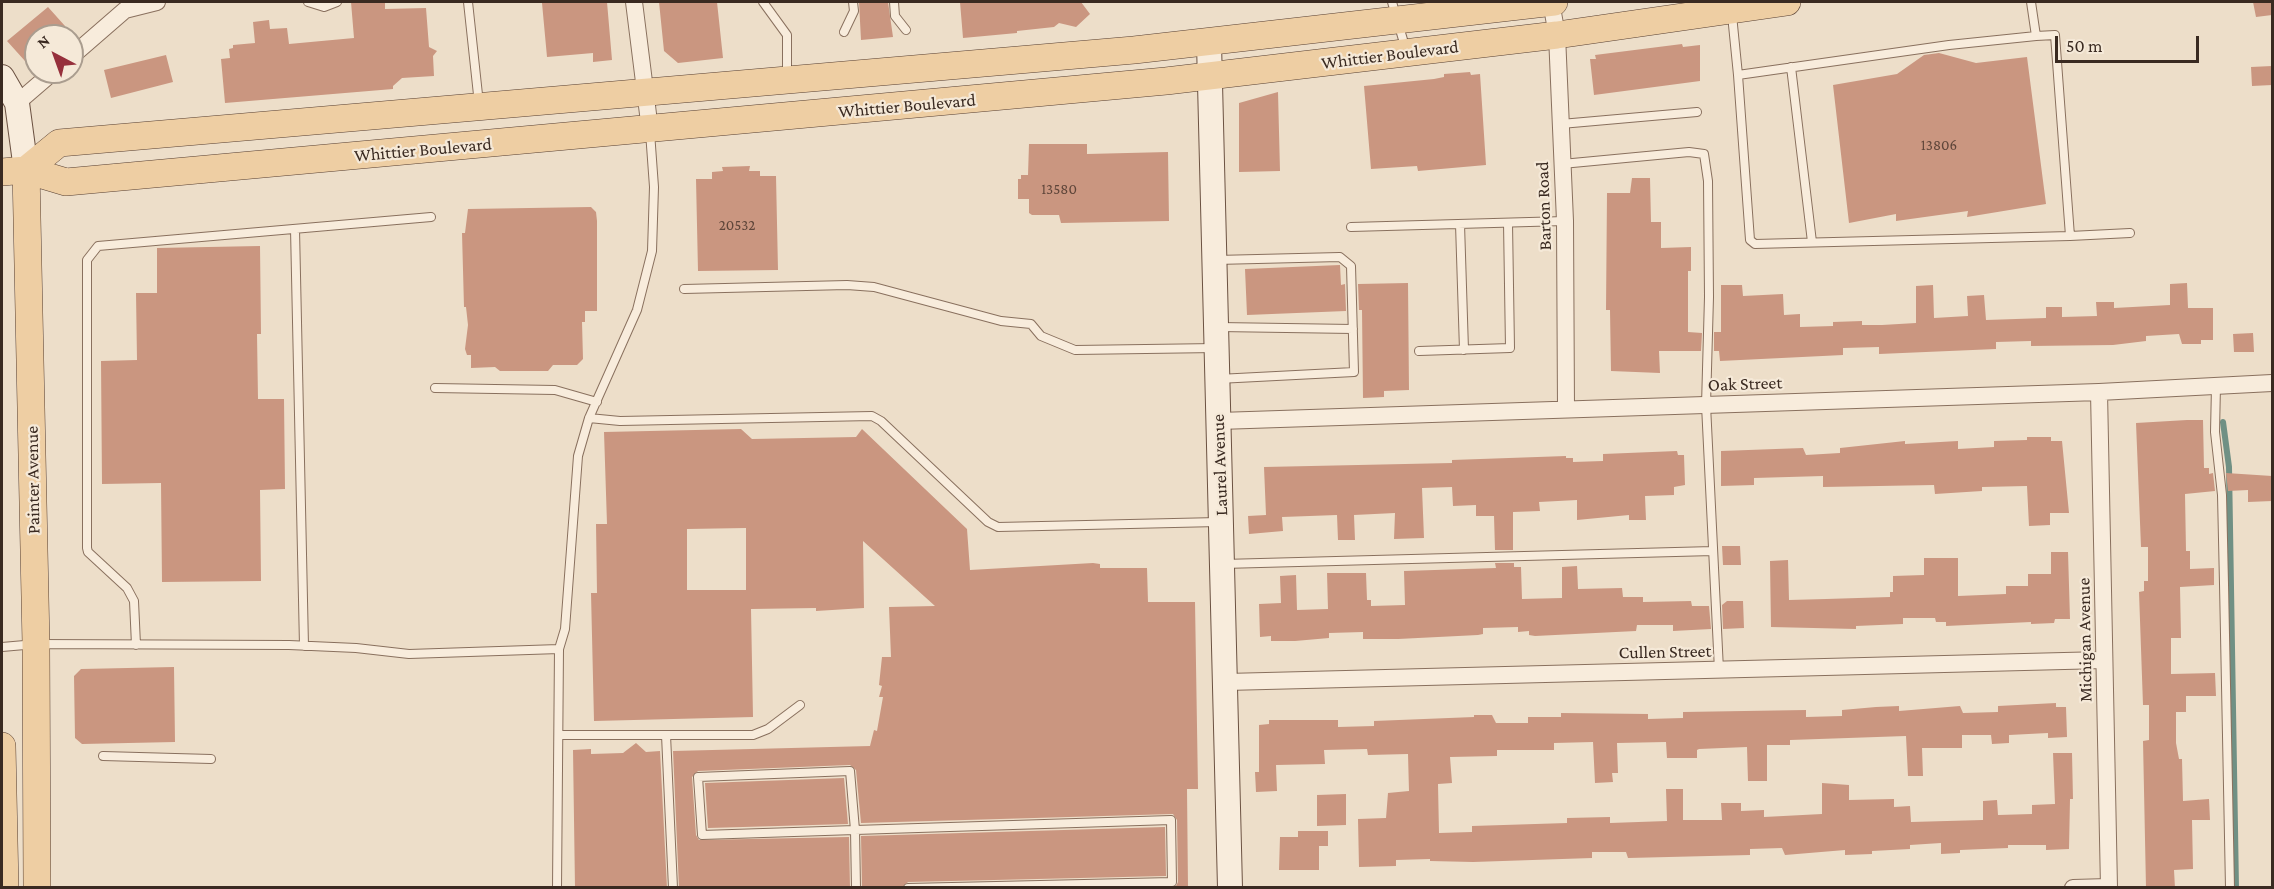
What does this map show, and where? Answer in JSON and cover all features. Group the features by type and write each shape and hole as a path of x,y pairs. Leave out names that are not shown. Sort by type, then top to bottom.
{"main road":[{"name":"Whittier Boulevard","path":"14,171 59,143 1209,43 1396,11 1542,2"},
{"name":"Whittier Boulevard","path":"14,171 66,182 1209,77 1557,34 1787,2"},
{"name":"Painter Avenue","path":"14,171 36,644 37,888"},
{"path":"2,746 5,888"},
{"path":"3,821 21,837 21,888"}],"street":[{"path":"84,46 125,10 157,2"},
{"path":"634,2 650,130"},
{"name":"Barton Road","path":"1542,2 1557,34 1565,221 1566,409"},
{"name":"Laurel Avenue","path":"1209,43 1230,888"},
{"name":"Painter Avenue","path":"2,77 17,103 14,171"},
{"path":"17,103 39,84"},
{"name":"Oak Street","path":"1219,421 2099,392 2272,383"},
{"name":"Michigan Avenue","path":"2099,392 2109,887"},
{"name":"Cullen Street","path":"1226,682 2104,660"},
{"path":"2073,888 2109,887"}],"lane":[{"path":"308,2 324,7 337,2"},
{"path":"468,2 479,107"},
{"path":"763,2 787,35 787,81"},
{"path":"844,32 854,11 853,2"},
{"path":"894,2 895,16 906,30"},
{"path":"2031,2 2036,36"},
{"path":"1741,7 1738,75 1750,240 1755,244 2130,233"},
{"path":"1396,11 1406,53"},
{"path":"1738,75 1940,46 2055,35 2070,236"},
{"path":"1791,67 1812,242"},
{"path":"1561,124 1696,112"},
{"path":"557,888 559,649 565,629 578,456 589,418 637,309 652,251 654,187 650,130"},
{"path":"1562,164 1689,152 1704,154 1708,182 1709,297 1706,405 1719,670"},
{"path":"136,645 134,601 127,588 87,548 87,260 98,246 431,217"},
{"path":"1351,227 1565,221"},
{"path":"1419,351 1510,348 1508,223"},
{"path":"1460,224 1464,350"},
{"path":"295,229 304,646"},
{"path":"1214,260 1340,256 1351,266 1354,372 1218,379"},
{"path":"684,289 847,285 874,287 1001,321 1031,324 1041,336 1075,350 1353,329"},
{"path":"2216,386 2215,432 2222,506 2230,888"},
{"path":"435,388 555,390 597,402"},
{"path":"589,418 620,421 872,416 881,421 988,522 998,527 1222,522"},
{"path":"1223,564 1713,551"},
{"path":"2,647 36,644 304,646 356,648 409,654 559,649"},
{"path":"559,735 753,735 768,729 800,705"},
{"path":"666,735 673,888"},
{"path":"103,756 211,759"},
{"path":"856,888 855,830 850,771 698,777 702,835 855,830 1172,820 1172,882 908,888"}],"building":[{"path":"351,2 385,2 385,9 426,8 429,47 437,51 433,56 434,76 402,78 393,86 393,89 225,103 221,59 230,58 229,49 233,48 233,45 255,43 253,22 269,20 270,29 287,28 289,44 354,38"},
{"path":"607,2 612,60 593,62 593,53 547,57 542,3"},
{"path":"659,2 717,2 723,58 678,63 664,51"},
{"path":"859,2 888,2 893,37 861,40"},
{"path":"960,2 1081,2 1090,14 1076,27 1059,23 1054,27 1017,31 1017,33 963,38"},
{"path":"2253,2 2272,2 2272,15 2256,17"},
{"path":"48,7 63,24 28,24"},
{"path":"24,27 24,60 7,41"},
{"path":"1682,44 1683,47 1700,45 1700,81 1594,95 1590,59 1596,59 1595,55"},
{"path":"1939,53 1976,63 2027,57 2046,204 1967,217 1968,211 1896,221 1896,214 1849,223 1833,85 1897,74 1924,55"},
{"path":"166,55 173,82 111,98 104,70"},
{"path":"2272,66 2272,85 2252,86 2251,67"},
{"path":"1470,72 1471,75 1480,74 1486,165 1418,171 1417,166 1371,169 1364,86 1434,79 1444,77 1444,74"},
{"path":"1278,92 1280,171 1239,172 1239,103"},
{"path":"1029,144 1087,144 1087,154 1168,152 1169,221 1061,223 1059,215 1032,215 1029,213 1029,199 1018,199 1018,179 1021,179 1021,175 1028,175"},
{"path":"750,166 749,171 760,171 760,176 776,176 778,270 698,271 696,179 712,179 712,172 723,171 722,167"},
{"path":"1632,178 1650,178 1651,222 1661,222 1661,248 1691,247 1691,271 1688,271 1688,332 1702,333 1701,351 1659,351 1660,373 1611,371 1610,310 1606,310 1607,193 1630,193"},
{"path":"591,207 596,212 597,221 597,311 585,311 585,322 582,322 583,359 577,365 553,365 548,371 500,371 495,367 471,368 471,355 467,355 465,349 468,325 466,307 464,307 462,233 465,233 468,209"},
{"path":"260,246 261,334 257,334 258,399 284,399 285,489 260,490 261,581 162,582 161,483 102,484 101,361 137,360 136,293 157,293 157,248"},
{"path":"1340,265 1341,285 1345,284 1346,311 1247,315 1245,269"},
{"path":"1408,283 1409,390 1384,391 1384,397 1363,398 1362,310 1359,310 1358,284"},
{"path":"2187,283 2188,308 2213,308 2213,340 2201,340 2201,344 2182,344 2179,334 2146,336 2146,341 2113,345 2031,346 2031,341 1996,342 1996,349 1879,354 1879,347 1843,348 1843,355 1720,361 1719,351 1714,351 1714,332 1721,332 1721,285 1742,285 1743,296 1783,294 1784,315 1800,314 1800,327 1833,326 1833,322 1862,321 1862,325 1916,323 1916,286 1933,285 1934,318 1968,316 1967,296 1984,295 1986,320 2046,318 2046,307 2062,307 2062,317 2097,316 2096,302 2114,302 2114,308 2170,305 2170,284"},
{"path":"2253,333 2254,352 2234,352 2233,334"},
{"path":"2203,420 2204,468 2209,468 2209,474 2213,473 2215,491 2185,494 2186,551 2190,551 2190,569 2214,568 2214,585 2180,587 2181,638 2171,638 2171,674 2215,673 2216,696 2186,696 2186,712 2176,712 2176,743 2179,759 2182,759 2183,801 2209,799 2210,820 2192,820 2193,869 2174,870 2175,888 2146,888 2143,741 2149,740 2149,705 2143,705 2139,592 2144,591 2144,581 2148,581 2148,547 2141,547 2136,423"},
{"path":"741,429 752,439 856,437 862,429 967,529 970,570 1093,563 1100,564 1100,568 1147,568 1148,602 1195,602 1198,789 1187,789 1188,888 1175,888 1178,882 1177,820 1173,814 861,823 856,770 850,765 698,771 692,777 696,835 699,840 849,837 850,888 679,888 673,751 870,746 874,730 877,731 883,697 879,697 882,686 879,685 882,657 891,657 889,607 935,606 863,541 864,608 816,611 816,608 751,609 753,717 594,721 591,593 597,593 596,524 607,524 604,432","holes":["746,528 746,590 687,590 687,529"]},
{"path":"2027,437 2051,437 2051,441 2062,441 2069,513 2050,513 2050,525 2029,526 2027,486 1982,487 1982,491 1935,494 1934,485 1823,487 1823,476 1754,478 1754,485 1721,486 1721,451 1803,448 1806,455 1840,453 1840,448 1905,441 1905,444 1958,441 1958,449 1994,447 1994,441 2027,440"},
{"path":"1677,451 1678,455 1684,455 1685,485 1674,487 1674,495 1645,496 1646,520 1629,520 1629,515 1577,520 1577,500 1539,502 1540,511 1513,512 1513,550 1495,550 1494,516 1476,516 1476,505 1453,506 1452,487 1422,488 1424,538 1394,539 1395,513 1354,515 1355,540 1338,540 1337,515 1282,517 1283,531 1249,534 1248,516 1266,515 1264,467 1452,463 1452,460 1566,456 1566,458 1573,458 1573,462 1603,461 1603,454"},
{"path":"2226,473 2272,476 2272,501 2248,502 2248,490 2228,491"},
{"path":"1722,546 1740,546 1741,565 1723,565"},
{"path":"2051,552 2068,552 2070,619 2055,619 2054,623 1946,626 1946,622 1936,622 1935,618 1903,618 1903,624 1856,626 1856,629 1771,627 1770,561 1788,560 1789,600 1890,597 1890,592 1893,592 1893,576 1924,575 1924,558 1958,558 1958,596 2006,594 2006,586 2028,586 2028,574 2051,574"},
{"path":"1495,563 1514,563 1514,567 1521,567 1522,599 1562,598 1562,567 1577,566 1578,589 1622,588 1623,597 1643,597 1643,602 1691,601 1692,606 1709,606 1711,629 1673,631 1673,625 1637,625 1636,631 1535,636 1529,635 1529,631 1518,632 1518,627 1483,628 1483,634 1478,635 1398,639 1363,639 1363,632 1329,633 1329,638 1295,641 1271,641 1271,636 1260,637 1259,604 1281,603 1280,576 1296,575 1297,610 1328,609 1327,573 1366,573 1367,600 1371,600 1371,606 1405,605 1404,571 1496,568"},
{"path":"1727,601 1743,601 1744,628 1723,629 1722,605"},
{"path":"174,667 175,742 82,744 75,738 74,676 81,669"},
{"path":"2056,703 2056,707 2066,707 2067,737 2048,738 2048,733 2009,735 2009,743 1992,744 1991,735 1962,735 1962,748 1922,748 1923,776 1908,776 1906,736 1790,740 1790,745 1767,745 1767,781 1748,781 1747,747 1699,749 1697,758 1667,758 1666,742 1617,743 1618,773 1612,773 1613,782 1595,783 1593,742 1554,743 1554,750 1497,750 1497,756 1450,757 1452,783 1438,784 1439,833 1472,832 1472,826 1567,823 1567,818 1610,817 1610,823 1667,821 1666,789 1683,789 1683,820 1722,820 1721,803 1741,803 1741,811 1764,810 1764,817 1822,814 1822,783 1849,785 1849,800 1894,799 1894,807 1910,806 1911,822 1983,820 1983,801 1997,800 1998,815 2032,814 2032,805 2055,804 2053,753 2072,753 2073,799 2070,799 2069,849 2046,850 2046,845 2008,845 2008,848 1960,850 1960,853 1941,854 1941,843 1910,845 1910,849 1872,851 1872,854 1845,855 1845,850 1785,855 1782,848 1750,849 1750,855 1628,858 1626,852 1592,852 1592,858 1473,862 1430,861 1430,859 1396,860 1396,866 1359,867 1358,819 1386,818 1388,793 1409,791 1408,754 1368,755 1367,749 1324,750 1325,764 1276,765 1277,791 1256,792 1255,772 1259,772 1259,725 1269,724 1269,720 1338,720 1338,727 1374,726 1374,721 1474,717 1474,715 1492,715 1496,723 1528,723 1528,717 1561,717 1561,713 1648,714 1648,719 1683,718 1683,712 1806,710 1806,717 1842,716 1842,710 1876,707 1899,706 1899,711 1960,706 1963,713 1998,712 1998,706"},
{"path":"636,743 646,752 660,751 667,888 575,888 573,750 591,749 591,754 623,753"},
{"path":"844,778 848,824 708,828 705,783"},
{"path":"1346,794 1346,825 1317,826 1317,795"},
{"path":"1165,827 1166,876 908,882 902,888 862,888 861,836"},
{"path":"1298,831 1328,831 1328,846 1319,846 1319,870 1279,870 1280,837 1298,837"}],"waterway":[{"path":"2223,422 2229,467 2236,888"}]}
